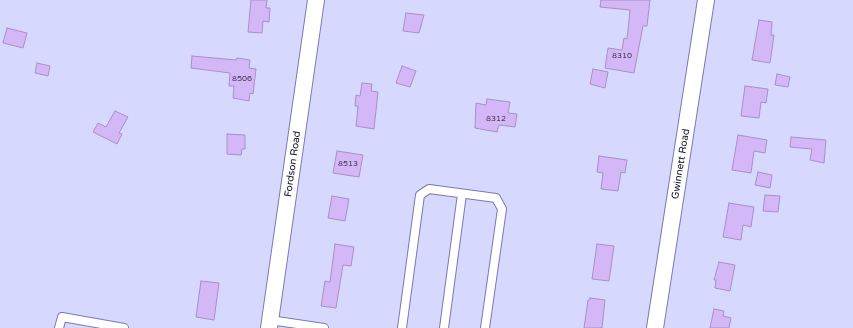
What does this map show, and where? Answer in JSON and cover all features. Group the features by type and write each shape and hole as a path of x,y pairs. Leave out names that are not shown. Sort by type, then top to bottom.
{"street":[{"name":"Fordson Road","path":"269,324 316,0"},
{"name":"Gwinnett Road","path":"655,328 706,0"}],"lane":[{"path":"402,328 420,195 429,189 496,198 502,208 485,328"},
{"path":"444,328 462,194"},
{"path":"60,328 62,317 124,328"},
{"path":"269,324 324,328"}],"building":[{"path":"251,0 267,0 266,8 270,8 269,22 263,21 262,33 248,32"},
{"path":"601,0 650,0 647,26 643,26 634,73 605,68 608,48 622,50 624,38 627,39 630,10 600,7"},
{"path":"406,13 424,15 419,33 403,31"},
{"path":"759,20 772,22 771,35 774,35 770,63 752,60"},
{"path":"7,28 27,33 23,48 3,43"},
{"path":"192,56 250,60 249,68 256,69 253,94 250,93 249,101 233,98 234,86 229,86 230,73 191,68"},
{"path":"37,63 50,66 48,76 35,73"},
{"path":"402,66 416,71 410,87 396,83"},
{"path":"593,69 608,72 605,88 590,84"},
{"path":"777,74 790,77 788,87 775,85"},
{"path":"362,83 372,84 371,91 378,92 374,129 356,126 358,106 355,106 356,95 360,96"},
{"path":"745,86 768,89 766,103 761,102 759,118 741,116"},
{"path":"487,99 510,102 508,113 517,114 515,127 499,125 497,132 475,128 476,103 486,105"},
{"path":"115,111 128,117 119,133 122,134 117,144 93,132 98,123 106,127"},
{"path":"227,134 245,135 245,149 242,149 241,155 227,154"},
{"path":"738,135 767,140 765,153 754,151 751,173 732,170"},
{"path":"791,137 826,140 824,163 810,160 812,149 790,147"},
{"path":"337,151 363,155 359,177 333,173"},
{"path":"599,156 627,160 625,173 621,172 618,191 601,189 603,173 597,172"},
{"path":"758,172 772,175 770,188 755,185"},
{"path":"765,195 780,196 778,212 763,211"},
{"path":"332,196 349,199 345,221 328,218"},
{"path":"729,203 754,207 751,227 743,225 741,240 723,237"},
{"path":"335,244 354,247 351,266 343,265 336,308 321,306 325,281 330,282"},
{"path":"597,244 614,246 609,281 592,279"},
{"path":"719,262 735,265 730,291 715,288 716,280 714,280"},
{"path":"201,281 219,283 214,320 196,317"},
{"path":"590,298 605,300 602,328 584,328 588,300 590,300"},
{"path":"714,309 724,311 723,316 731,318 729,328 710,328"}]}
